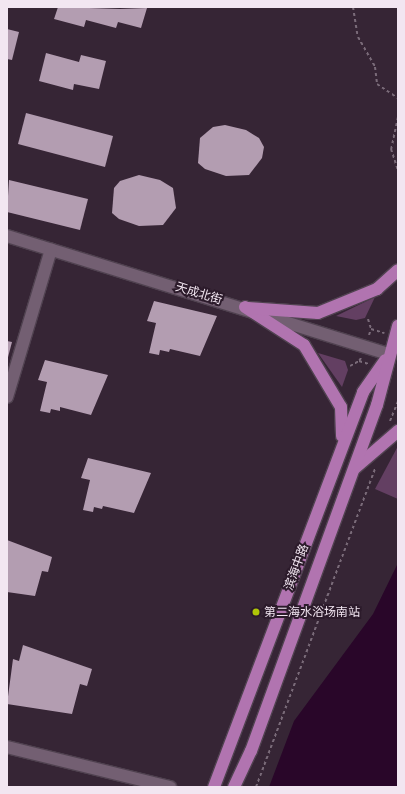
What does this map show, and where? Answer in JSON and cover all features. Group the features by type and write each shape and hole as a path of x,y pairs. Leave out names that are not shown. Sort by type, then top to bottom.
{"main road":[{"path":"245,308 318,313 377,290 398,270"},
{"path":"245,308 304,345 340,407 342,445"},
{"name":"滨海中路","path":"234,787 251,751 377,405 389,354 398,326"},
{"name":"滨海中路","path":"214,787 233,743 342,445 363,392 389,354"},
{"path":"352,472 393,430"}],"street":[{"name":"天成北街","path":"7,236 245,308 389,354"},
{"path":"7,397 51,249"},
{"path":"7,747 170,787"}],"path":[{"path":"353,7 358,37 375,66 377,84 398,98"},
{"path":"398,117 391,149 398,170"},
{"path":"368,319 371,329"},
{"path":"350,366 360,361"},
{"path":"393,430 398,401"},
{"path":"256,787 378,462"}],"shaded area":[{"path":"375,297 365,318 356,320 336,316"},
{"path":"318,353 345,361 348,370 342,387"},
{"path":"398,446 398,499 375,489"},
{"path":"398,563 398,787 269,787 294,721 373,614"}],"building":[{"path":"58,7 120,9 147,8 141,28 118,22 116,28 86,20 84,27 54,19"},
{"path":"7,29 19,32 12,60 7,59"},
{"path":"46,53 79,62 81,55 106,61 99,89 74,84 73,90 39,81"},
{"path":"26,113 113,136 105,167 18,144"},
{"path":"225,125 246,130 259,138 264,147 262,158 249,175 226,176 205,169 198,163 200,138 213,127"},
{"path":"139,175 160,180 173,188 176,208 163,225 139,226 119,219 112,213 114,188 120,181"},
{"path":"9,180 88,199 80,230 7,212"},
{"path":"154,301 217,316 200,356 170,349 169,352 160,350 159,355 149,353 156,323 147,321"},
{"path":"7,341 12,342 7,361"},
{"path":"45,360 108,375 91,415 60,407 60,411 51,409 50,413 40,411 47,382 38,380"},
{"path":"88,458 151,473 134,513 103,506 102,509 94,507 93,512 83,510 90,480 81,478"},
{"path":"7,540 52,557 48,572 42,571 35,596 7,592"},
{"path":"23,645 92,669 87,686 80,684 72,714 7,704 13,659 19,661"}],"place":[{"name":"第二海水浴场南站","path":"256,612"}]}
